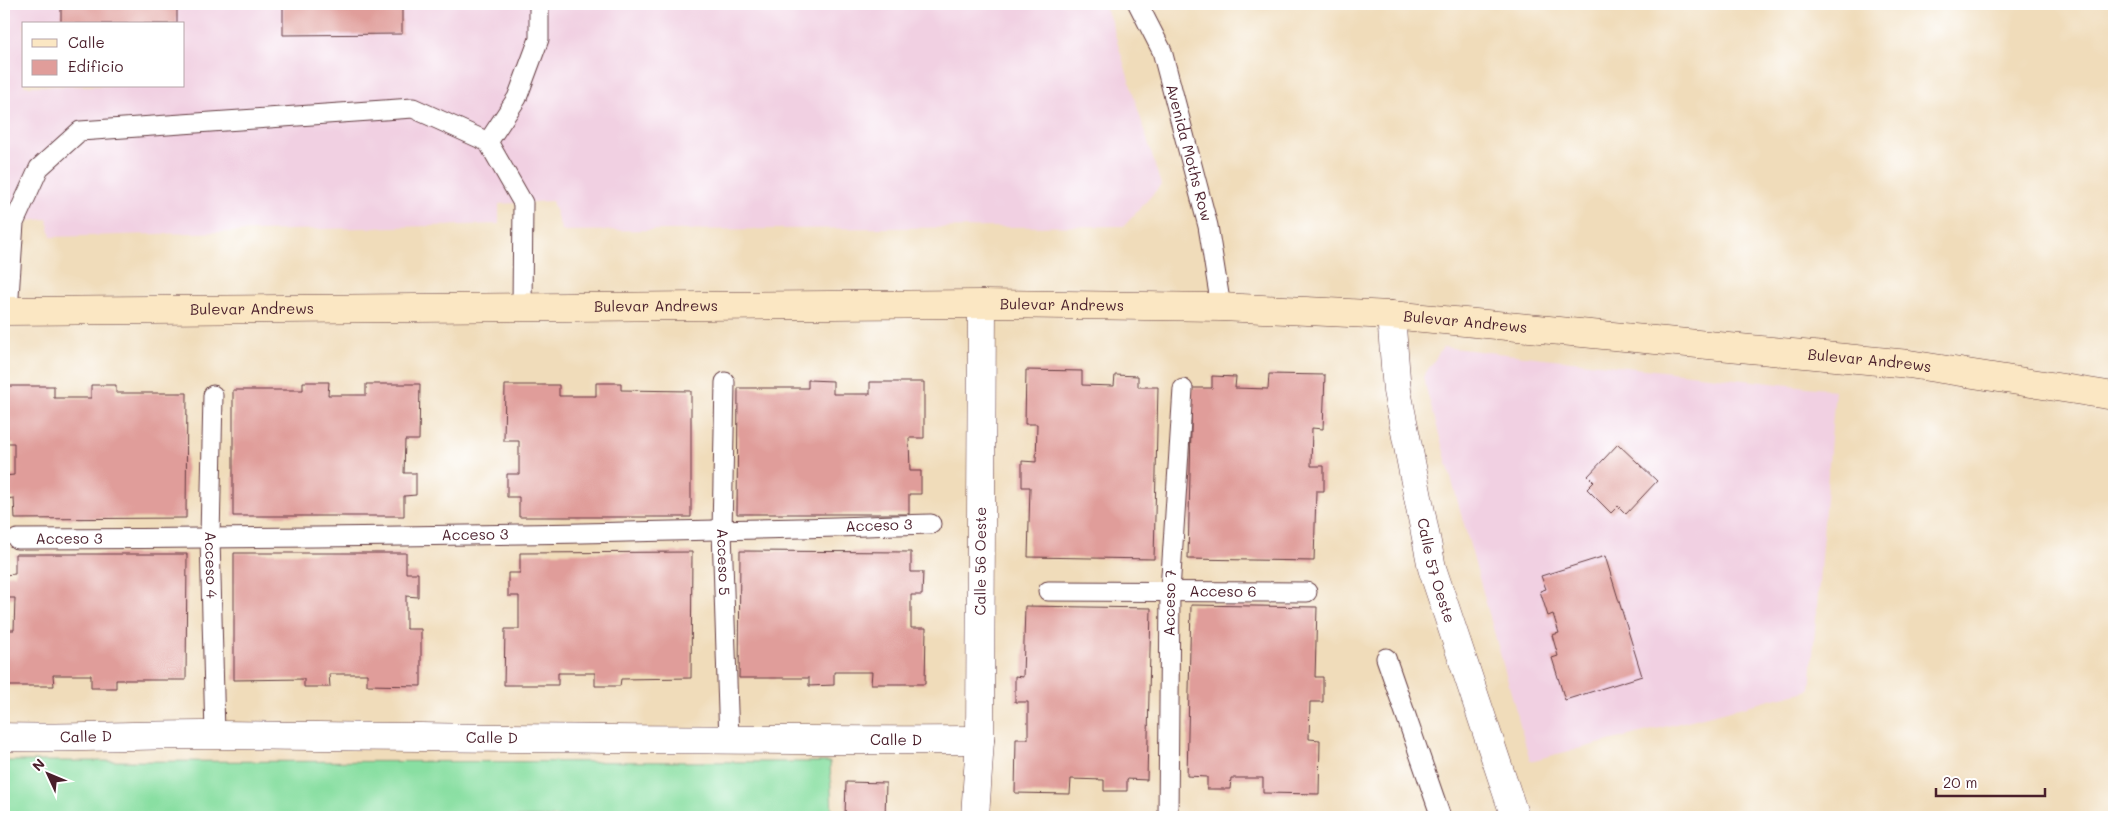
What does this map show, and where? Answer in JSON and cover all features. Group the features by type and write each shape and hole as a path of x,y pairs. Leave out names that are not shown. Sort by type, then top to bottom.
{"main road":[{"name":"Bulevar Andrews","path":"6,311 982,304 1221,307 1391,315 1909,364 2114,396"}],"street":[{"name":"Calle 56 Oeste","path":"975,817 980,740 982,304"},
{"name":"Calle 57 Oeste","path":"1391,315 1397,391 1432,568 1515,817"},
{"name":"Calle D","path":"4,737 215,735 728,741 980,740"}],"lane":[{"path":"488,142 517,98 539,39 539,4"},
{"name":"Avenida Moths Row","path":"1138,4 1162,51 1208,226 1221,307"},
{"path":"6,311 14,222 39,168 80,131 413,108 488,142 523,203 522,306"},
{"name":"Acceso 5","path":"725,382 722,531 728,741"},
{"name":"Acceso 7","path":"1168,817 1170,592 1182,389"},
{"name":"Acceso 4","path":"213,395 210,538 215,735"},
{"name":"Acceso 3","path":"17,539 722,531 931,524"},
{"name":"Acceso 6","path":"1048,591 1307,592"},
{"path":"1386,658 1441,817"}],"shaded area":[{"path":"4,4 1103,4 1111,21 1161,185 1124,226 562,231 552,201 499,204 499,224 51,237 47,219 4,223"},
{"path":"1443,347 1835,390 1810,690 1530,761 1423,377"}],"green space":[{"path":"6,761 830,762 832,817 4,817 4,763"}],"building":[{"path":"61,4 177,4 177,22 61,22"},
{"path":"283,4 402,4 402,34 283,35"},
{"path":"1026,370 1082,371 1082,385 1114,386 1115,375 1138,376 1138,387 1158,387 1154,559 1028,557 1030,487 1022,487 1022,461 1036,462 1037,424 1025,424"},
{"path":"1269,374 1325,375 1323,429 1312,428 1311,466 1324,466 1324,491 1316,491 1314,561 1188,559 1192,388 1212,388 1212,376 1236,377 1235,388 1268,389"},
{"path":"808,380 833,381 833,394 870,394 870,382 924,382 924,438 909,438 910,471 921,471 921,494 909,494 909,514 737,514 738,388 808,388"},
{"path":"303,382 329,382 328,395 366,395 366,384 420,384 419,440 405,440 404,473 416,473 416,495 404,496 404,516 233,516 233,390 303,390"},
{"path":"596,383 621,383 621,390 691,391 691,517 519,517 519,497 507,497 507,474 519,474 519,441 504,441 505,385 559,385 559,396 596,396"},
{"path":"91,385 116,385 116,393 187,393 186,518 15,519 14,498 4,499 4,476 14,475 14,443 4,443 4,386 54,386 54,398 91,398"},
{"path":"1618,444 1657,481 1626,514 1618,506 1611,513 1587,489 1594,482 1588,476"},
{"path":"740,551 911,552 911,572 923,572 922,595 911,595 911,628 926,628 925,684 871,684 872,672 834,672 834,685 809,686 809,678 739,678"},
{"path":"692,552 691,678 621,679 620,686 595,686 595,673 558,673 558,685 504,685 505,629 519,629 519,596 508,596 508,573 520,573 520,553"},
{"path":"234,553 406,553 406,573 418,573 418,597 406,596 406,629 421,629 421,686 367,685 367,674 329,674 330,687 304,687 304,679 234,680"},
{"path":"15,554 187,554 186,680 116,680 116,688 91,688 91,675 53,675 54,686 4,686 4,630 14,630 15,598 4,598 4,575 15,574"},
{"path":"1605,556 1642,676 1565,700 1552,658 1558,656 1552,635 1559,633 1553,614 1548,616 1540,591 1546,589 1541,576"},
{"path":"1191,605 1317,607 1315,677 1323,677 1323,702 1310,702 1309,739 1320,740 1319,794 1263,793 1263,778 1231,778 1230,789 1207,789 1207,777 1187,776"},
{"path":"1025,606 1151,608 1147,780 1127,779 1127,791 1104,791 1104,780 1071,779 1070,794 1015,793 1016,739 1028,739 1028,702 1015,702 1015,676 1023,677"},
{"path":"846,782 886,783 885,817 845,817"}]}
